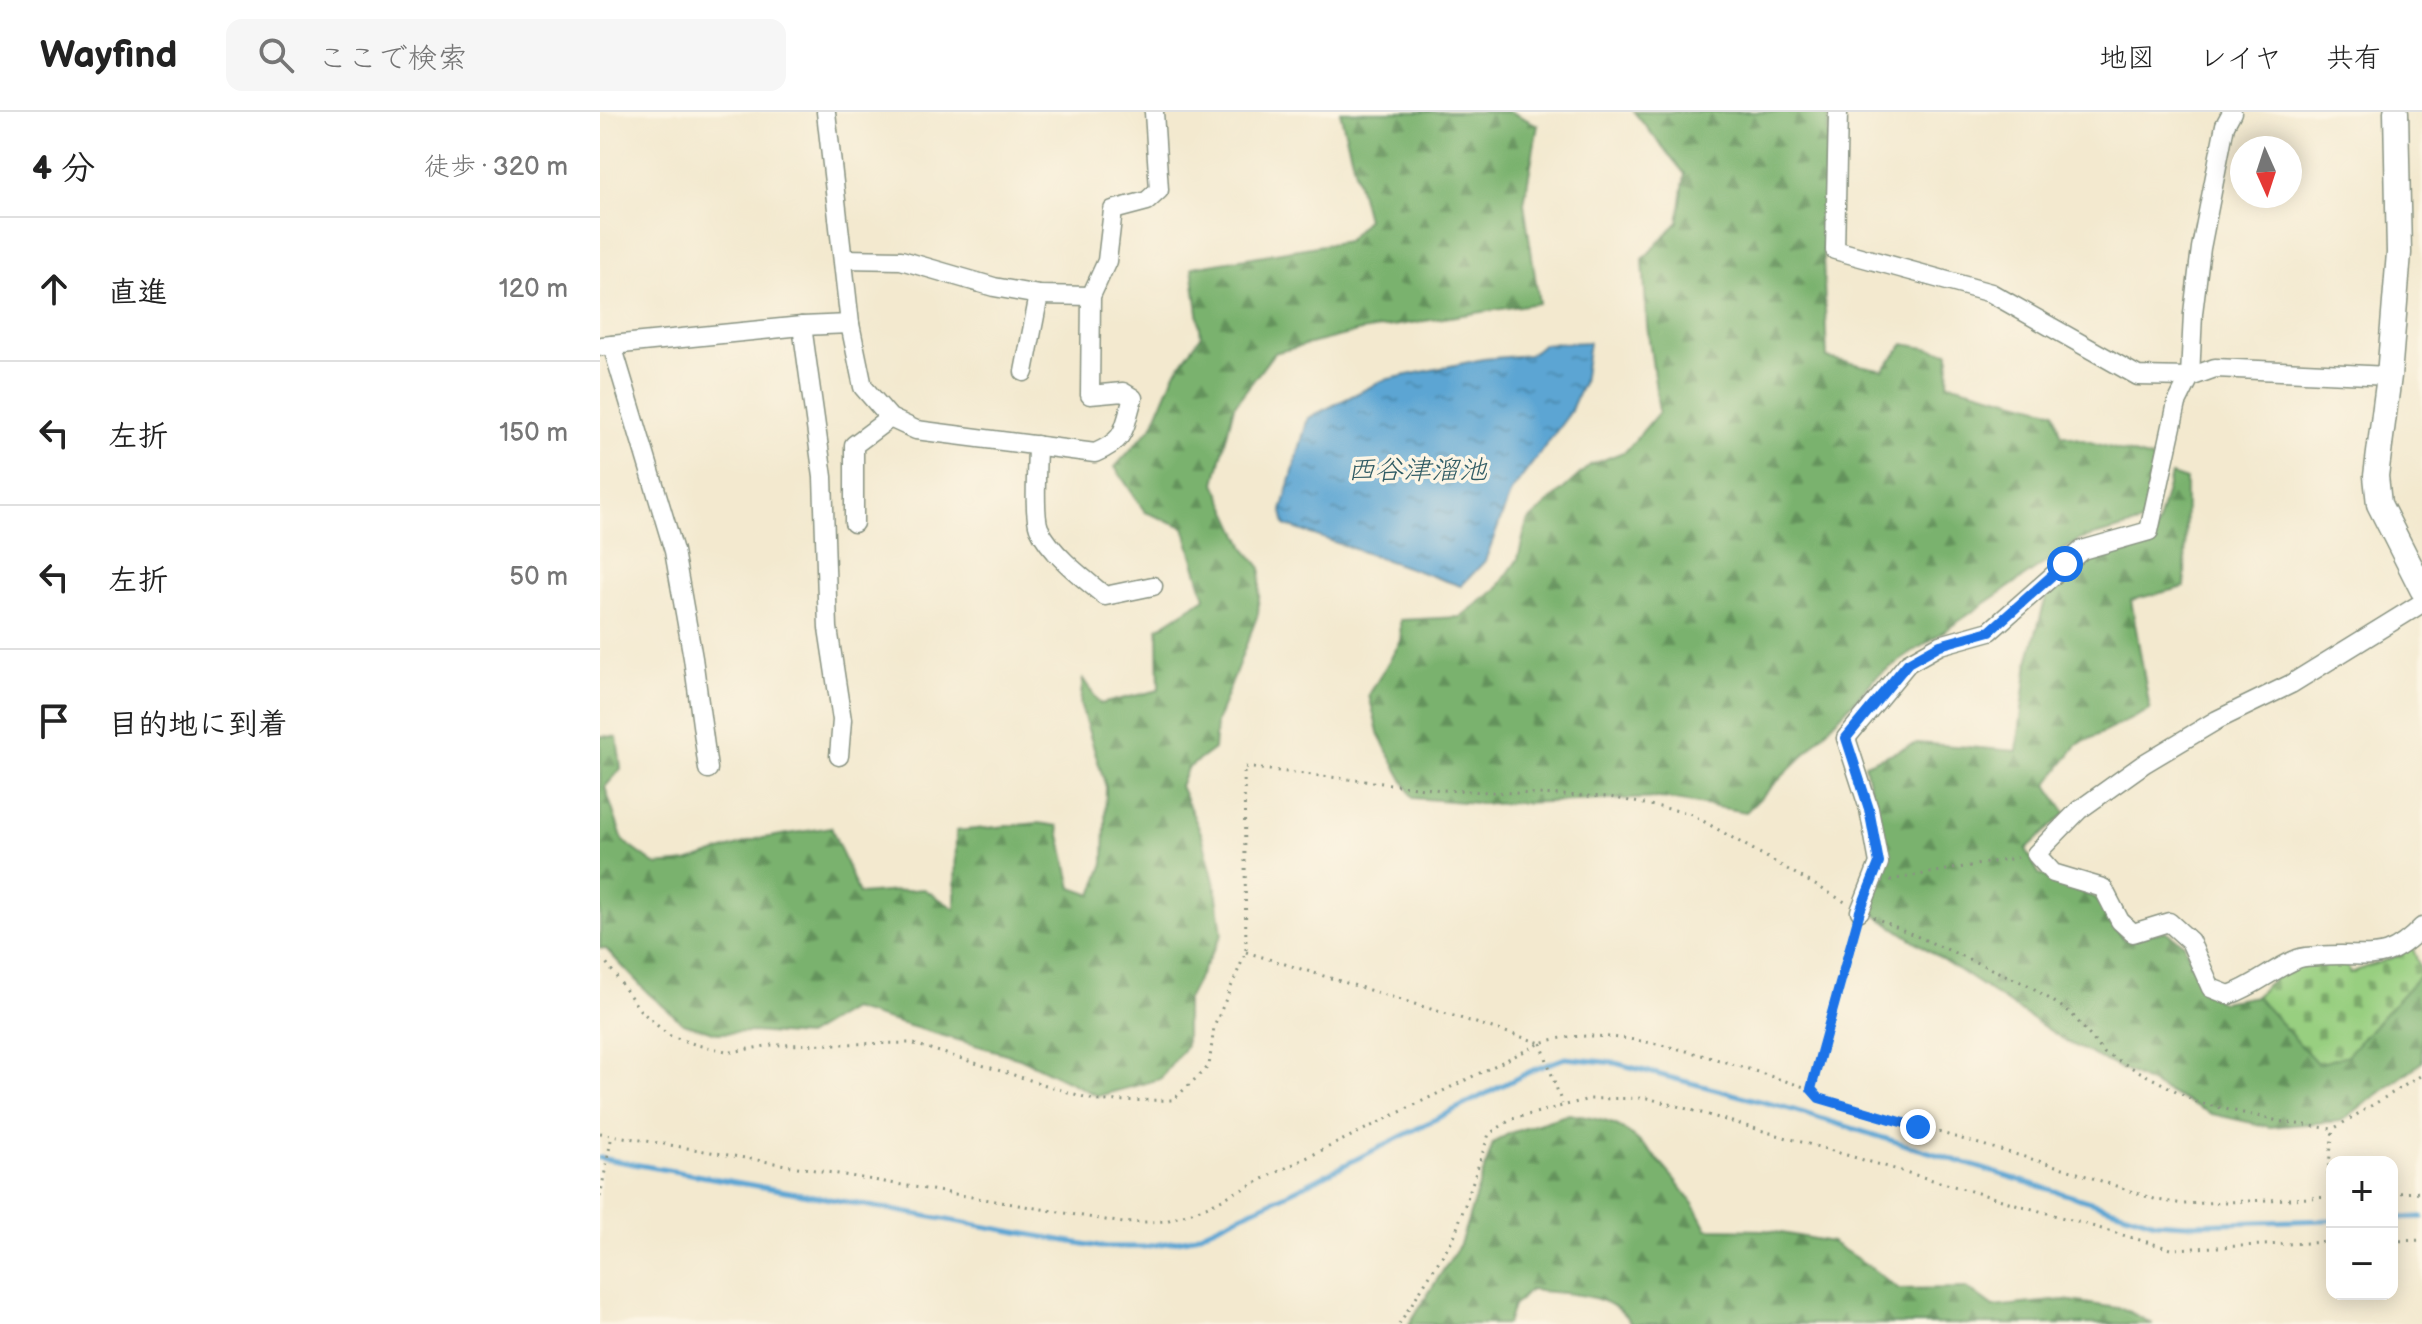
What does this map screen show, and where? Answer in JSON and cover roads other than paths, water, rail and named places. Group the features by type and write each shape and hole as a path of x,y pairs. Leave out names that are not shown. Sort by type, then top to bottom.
{"street":[{"path":"826,112 850,324 863,387 890,418 916,430 1095,453 1116,444 1122,436 1133,398 1123,392 1090,395 1091,296 1107,261 1113,210 1147,201 1159,190 1154,112"},
{"path":"1838,112 1835,250 1991,293 2138,376 2190,377 2215,368 2389,376"},
{"path":"1860,911 1879,863 1869,809 1846,738 1908,663 1940,645 1990,631 2082,550 2149,531 2177,403 2190,377 2193,313 2201,248 2225,125 2232,112"},
{"path":"2396,112 2399,253 2389,376 2376,476 2379,504 2422,589"},
{"path":"844,259 901,260 994,287 1039,295 1091,296"},
{"path":"1024,372 1039,295"},
{"path":"708,769 674,551 606,346 850,324"},
{"path":"802,326 823,477 828,628 842,720 839,756"},
{"path":"854,523 854,445 890,418"},
{"path":"1037,445 1038,525 1045,537 1077,574 1105,596 1153,586"},
{"path":"2422,603 2291,684 2217,720 2145,763 2079,810 2036,854 2053,873 2103,888 2120,921 2133,933 2169,922 2190,941 2211,988 2229,995 2247,989 2297,958 2337,954 2376,956 2406,943 2422,927"}],"water":[{"name":"西谷津溜池","path":"1589,342 1583,383 1569,414 1511,492 1485,561 1461,586 1285,525 1282,511 1308,418 1384,380 1483,359 1529,355 1543,344"}],"waterway":[{"path":"600,1158 1100,1247 1144,1247 1189,1239 1295,1190 1533,1070 1565,1058 1615,1063 1790,1109 2155,1222 2326,1220"},
{"path":"2398,1218 2422,1217"}]}
